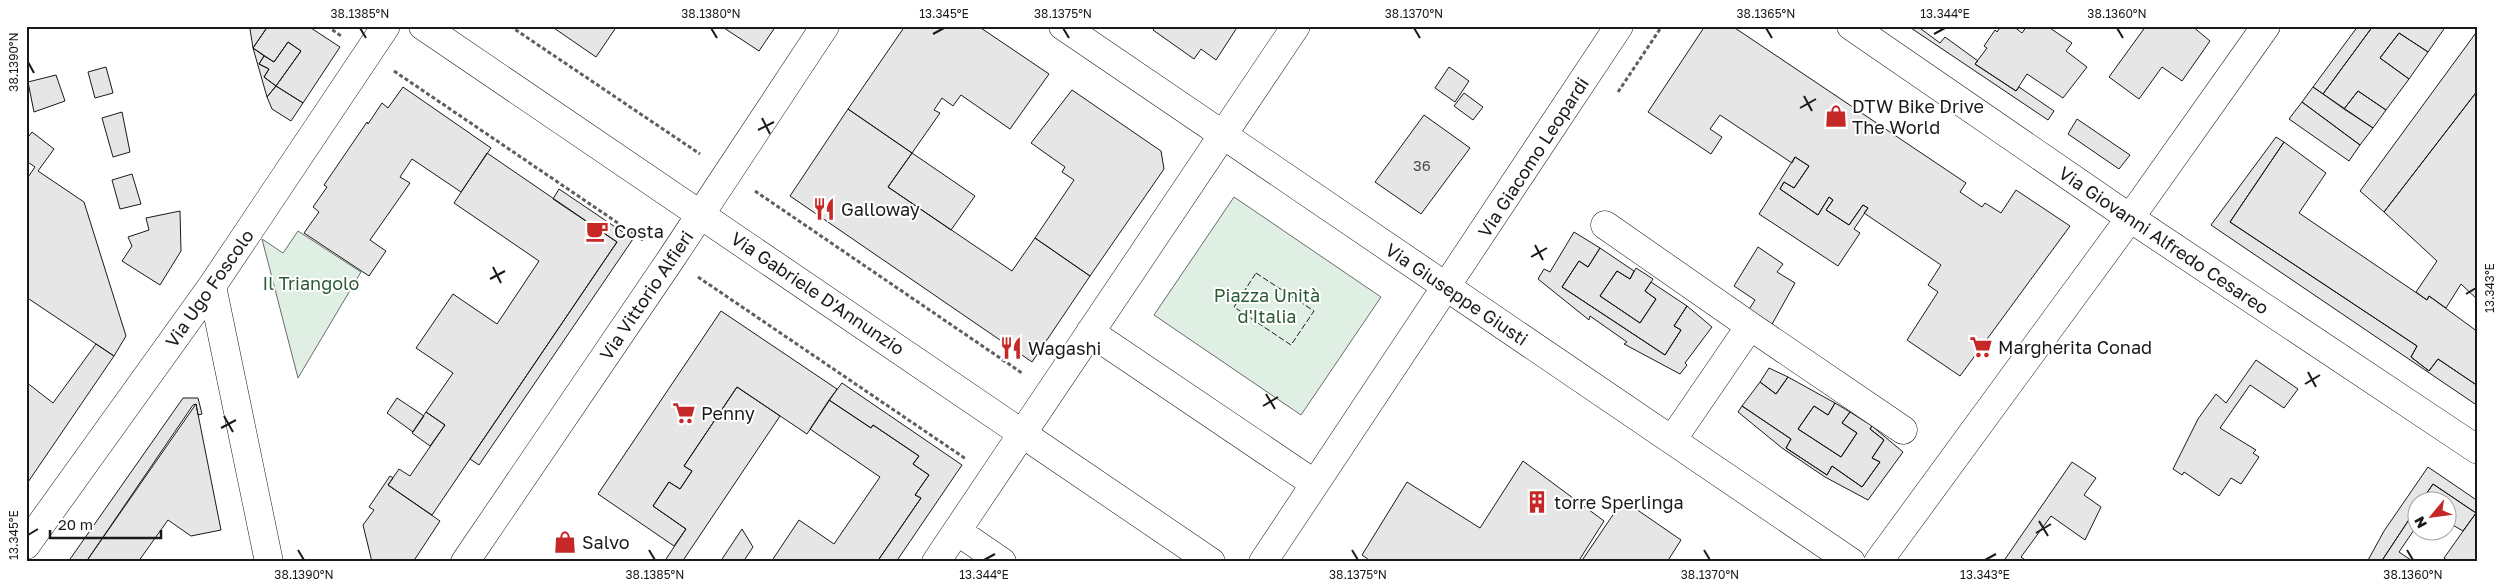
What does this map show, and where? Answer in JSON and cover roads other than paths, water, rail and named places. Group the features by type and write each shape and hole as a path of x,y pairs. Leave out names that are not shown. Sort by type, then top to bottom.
{"street":[{"name":"Via Ugo Foscolo","path":"26,545 212,286 386,26"},
{"name":"Via Gabriele D'Annunzio","path":"423,26 1212,562"},
{"name":"Via Vittorio Alfieri","path":"466,562 701,214 825,26"},
{"name":"Via Giuseppe Giusti","path":"1063,26 1222,136 1851,562"},
{"path":"936,562 1296,26"},
{"name":"Via Giacomo Leopardi","path":"1446,287 1619,26"},
{"name":"Via Giovanni Alfredo Cesareo","path":"1851,26 2130,218 2478,450"},
{"path":"1878,562 2130,218 2266,26"},
{"path":"1605,225 1903,430"},
{"path":"212,286 269,562"},
{"path":"1263,562 1446,287"},
{"path":"1672,440 1750,326"},
{"path":"1090,332 1315,484"},
{"path":"957,531 1002,562"}],"place":[{"name":"DTW Bike Drive The World","path":"1836,116"},
{"name":"Galloway","path":"824,209"},
{"name":"Costa","path":"597,231"},
{"name":"Margherita Conad","path":"1981,347"},
{"name":"Wagashi","path":"1011,348"},
{"name":"Penny","path":"684,413"},
{"name":"torre Sperlinga","path":"1537,502"},
{"name":"Salvo","path":"565,542"}],"park label":[{"name":"Il Triangolo","path":"311,283"},
{"name":"Piazza Unità d'Italia","path":"1267,305"}]}
